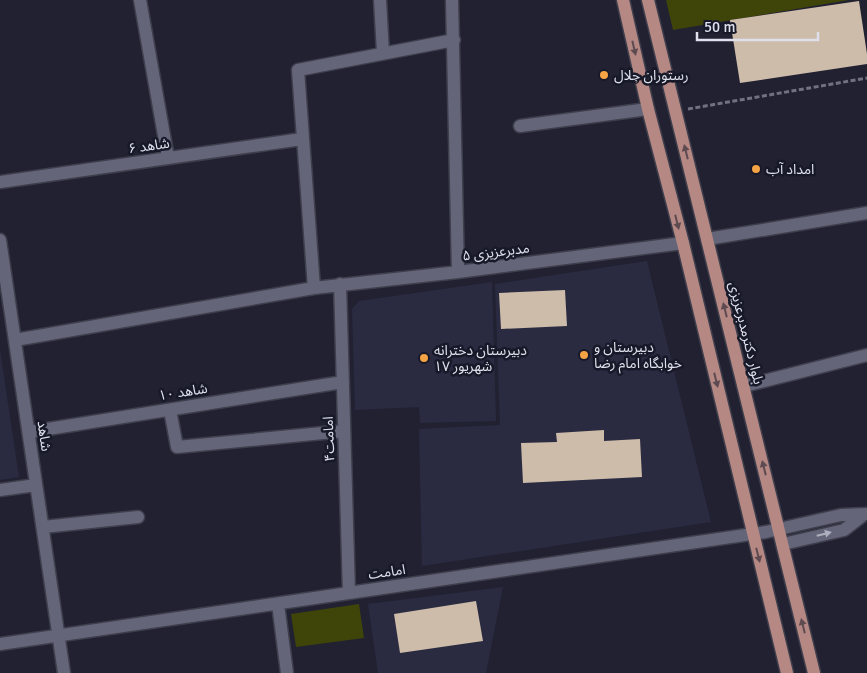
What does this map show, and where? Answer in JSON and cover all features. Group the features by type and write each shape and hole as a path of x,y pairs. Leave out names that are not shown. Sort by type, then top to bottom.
{"main road":[{"path":"624,0 648,109 787,673"},
{"name":"بلوار دکترمدبرعزیزی","path":"648,0 814,673"}],"street":[{"path":"140,0 168,158"},
{"path":"380,0 383,54"},
{"path":"452,0 458,272"},
{"path":"314,288 298,70 454,40"},
{"path":"520,126 648,109"},
{"name":"شاهد ۶","path":"0,182 302,139"},
{"path":"707,239 867,214"},
{"name":"شاهد","path":"0,240 64,673"},
{"name":"مدبرعزیزی ۵","path":"15,340 340,284 458,272 682,243"},
{"name":"امامت۴","path":"340,284 349,593"},
{"path":"744,386 867,355"},
{"name":"شاهد ۱۰","path":"29,432 343,382"},
{"path":"170,410 177,447 344,431"},
{"path":"0,490 36,485"},
{"name":"امامت","path":"0,644 753,534 779,530 841,515 864,515"},
{"path":"783,544 844,530 864,515"},
{"path":"42,527 138,517"},
{"path":"278,604 287,673"}],"path":[{"path":"676,112 867,78"}],"shaded area":[{"name":"دبیرستان و خوابگاه امام رضا","path":"647,261 711,522 422,566 419,429 500,425 495,284"},
{"name":"دبیرستان دخترانه ۱۷ شهریور","path":"492,282 496,421 420,423 419,407 355,410 352,309 359,301"},
{"path":"0,350 19,477 0,480"},
{"path":"503,587 486,673 378,673 368,604"}],"green space":[{"path":"666,0 849,0 673,30"},
{"path":"359,604 364,638 296,647 291,614"}],"building":[{"path":"859,1 867,64 740,83 730,20"},
{"path":"565,290 567,326 501,329 499,293"},
{"path":"604,430 604,441 640,439 642,477 523,483 521,443 557,442 556,433"},
{"path":"476,601 483,641 400,653 394,614"}],"place":[{"name":"رستوران جلال","path":"604,75"},
{"name":"امداد آب","path":"756,169"},
{"name":"دبیرستان و خوابگاه امام رضا","path":"584,355"},
{"name":"دبیرستان دخترانه ۱۷ شهریور","path":"424,358"}]}
